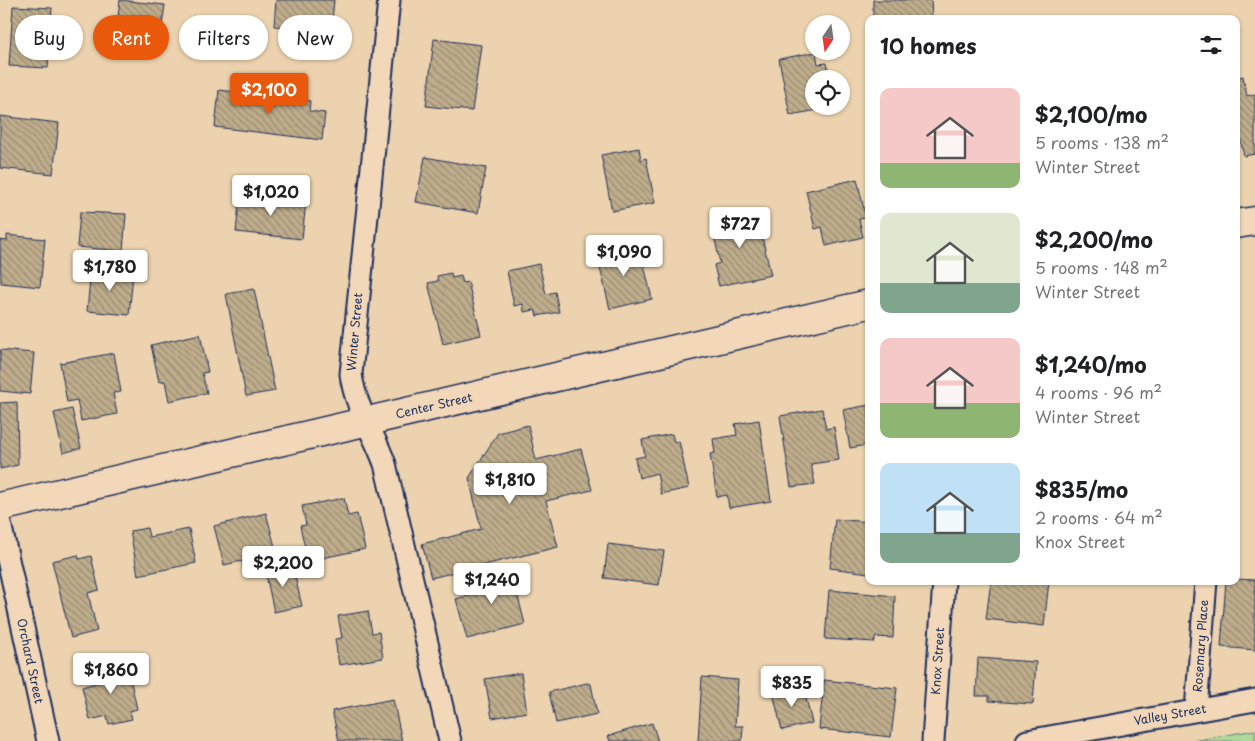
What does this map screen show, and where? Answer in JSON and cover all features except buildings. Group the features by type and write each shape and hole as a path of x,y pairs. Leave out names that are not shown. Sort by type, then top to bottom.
{"main road":[{"path":"1240,223 1255,221"},
{"name":"Center Street","path":"0,507 865,305"}],"street":[{"name":"Winter Street","path":"389,0 351,374 358,406 385,464 450,741"},
{"name":"Orchard Street","path":"0,523 48,741"},
{"name":"Knox Street","path":"933,741 944,585"},
{"name":"Rosemary Place","path":"1196,710 1206,585"},
{"name":"Valley Street","path":"1027,741 1255,700"}],"green space":[{"path":"1255,730 1255,741 1192,741"}]}
